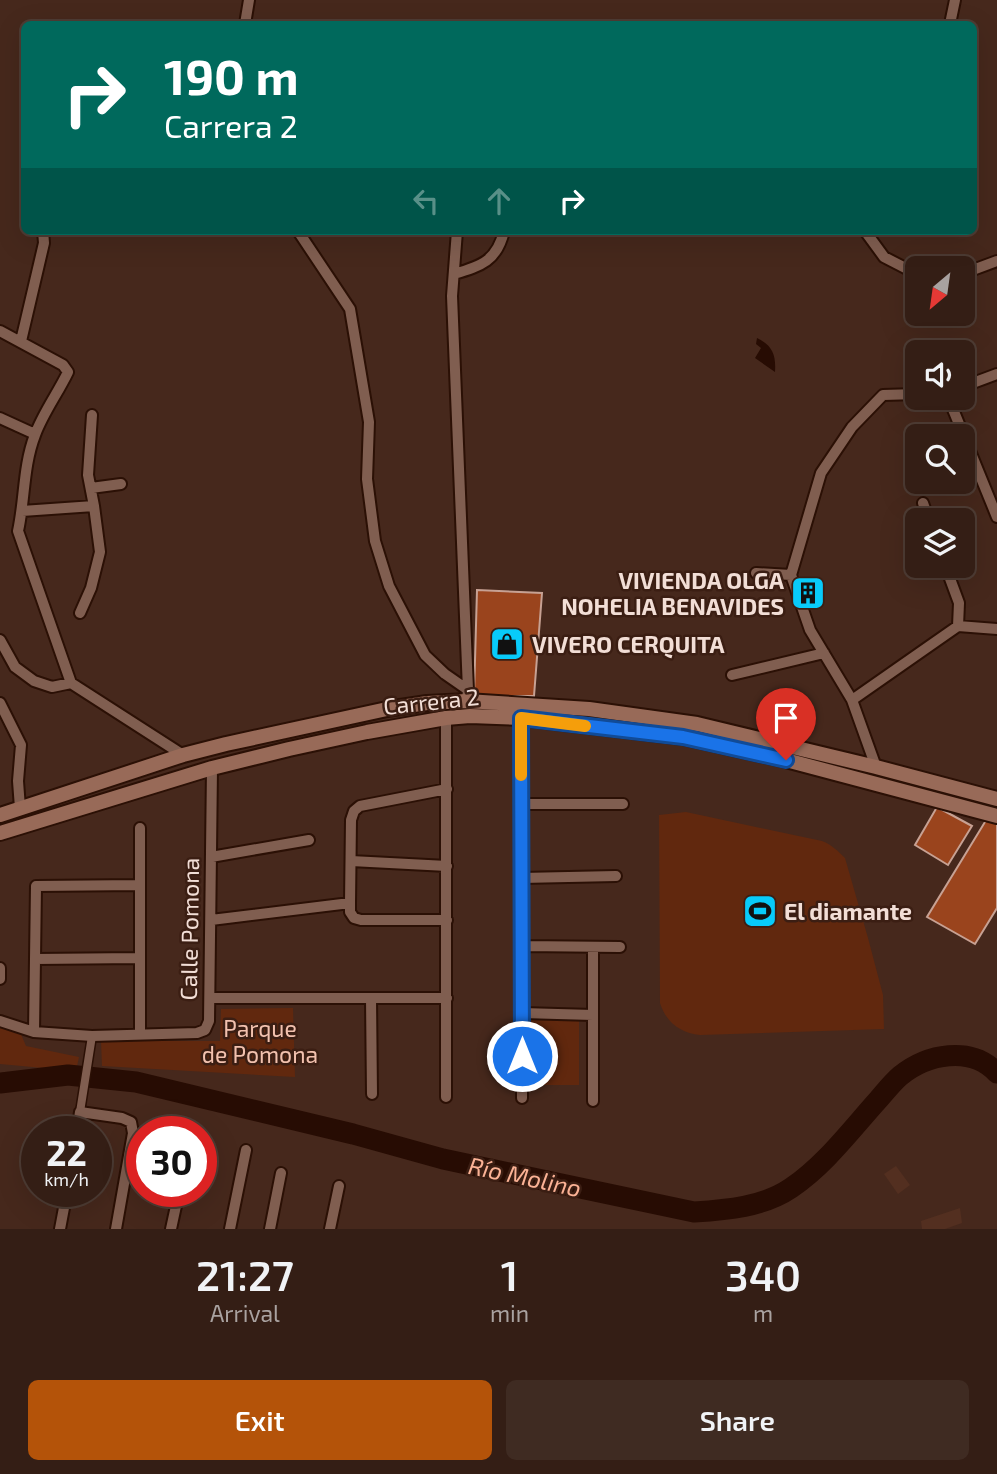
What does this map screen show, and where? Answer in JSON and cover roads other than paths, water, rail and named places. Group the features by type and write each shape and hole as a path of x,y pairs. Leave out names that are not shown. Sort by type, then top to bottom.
{"main road":[{"name":"Carrera 2","path":"0,815 183,755 226,744 387,709 468,696 697,724 997,799"},
{"name":"Carrera 2","path":"0,833 212,768 367,732 470,716 521,718 683,737 786,760 997,816"}],"street":[{"path":"246,21 249,0"},
{"path":"951,21 955,0"},
{"path":"21,341 44,243 43,235"},
{"path":"301,235 350,309 369,422 367,480 375,541 389,586 425,655 468,696"},
{"path":"457,235 452,296 468,696"},
{"path":"454,274 480,267 497,252 502,235"},
{"path":"867,235 884,257 905,268"},
{"path":"975,269 997,261"},
{"path":"0,331 63,365 68,372 35,434 25,474 18,531 71,683 183,755"},
{"path":"975,382 997,374"},
{"path":"876,767 852,700 810,630 791,575 821,473 852,426 883,395 905,394"},
{"path":"952,410 997,517"},
{"path":"80,613 91,588 100,552 88,475 92,415"},
{"path":"0,418 35,434"},
{"path":"91,488 121,484"},
{"path":"923,503 925,508"},
{"path":"22,511 94,506"},
{"path":"756,573 791,575"},
{"path":"950,578 959,603 958,626"},
{"path":"852,700 958,626 997,629"},
{"path":"0,640 15,667 34,681 52,687 71,683"},
{"path":"732,675 824,653"},
{"path":"0,703 21,745 18,781 20,808"},
{"path":"446,718 446,1097"},
{"path":"521,718 522,1098"},
{"name":"Calle Pomona","path":"0,1021 34,1032 92,1036 197,1033 205,1030 209,1021 212,768"},
{"path":"447,789 360,806 354,811 351,820 350,903 350,912 354,918 361,920 447,920"},
{"path":"521,804 623,804"},
{"path":"140,828 140,1035"},
{"path":"211,857 309,840"},
{"path":"351,861 447,866"},
{"path":"521,878 616,876"},
{"path":"34,1032 36,886 139,885"},
{"path":"211,920 350,903"},
{"path":"522,946 620,947"},
{"path":"593,947 593,1101"},
{"path":"35,959 139,958"},
{"path":"0,968 0,979"},
{"path":"209,998 447,998"},
{"path":"371,998 372,1094"},
{"path":"522,1013 593,1015"},
{"path":"79,1116 92,1036"},
{"path":"80,1112 122,1118 131,1122 134,1133 116,1229"},
{"path":"230,1229 246,1150"},
{"path":"270,1229 281,1173"},
{"path":"330,1229 339,1186"},
{"path":"60,1229 64,1207"},
{"path":"171,1229 176,1207"}],"waterway":[{"name":"Río Molino","path":"0,1083 68,1075 136,1082 353,1134 443,1159 694,1212 732,1209 757,1203 791,1188 826,1158 897,1079 923,1062 962,1056 986,1064 997,1073"}],"place":[{"name":"VIVIENDA OLGA NOHELIA BENAVIDES","path":"808,593"},
{"name":"VIVERO CERQUITA","path":"507,644"},
{"name":"El diamante","path":"760,911"}],"park label":[{"name":"Parque de Pomona","path":"260,1041"}]}
